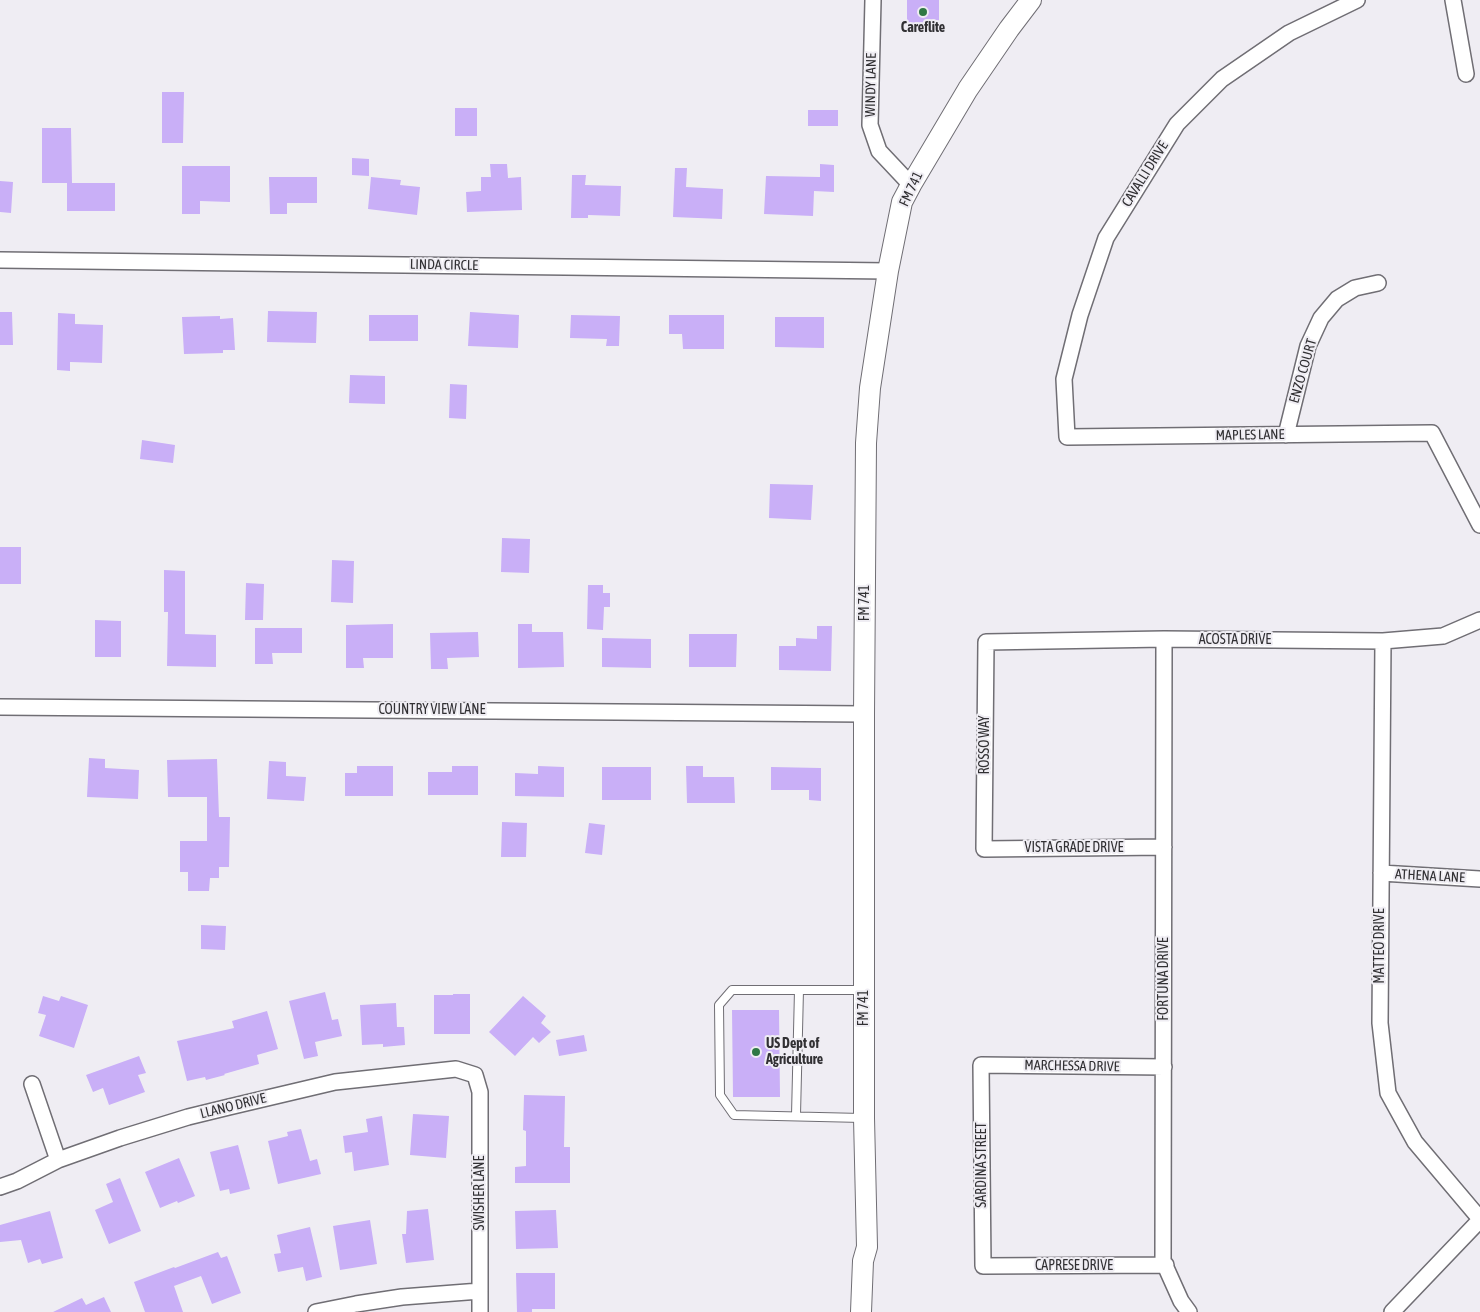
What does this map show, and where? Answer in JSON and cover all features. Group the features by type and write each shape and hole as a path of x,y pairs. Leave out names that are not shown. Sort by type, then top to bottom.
{"main road":[{"name":"FM 741","path":"861,1312 863,1260 867,1247 864,1118 864,714 866,443 870,388 888,271 902,202 968,88 1031,0"},
{"name":"FM 741","path":"867,1247 872,1260 873,1312"}],"street":[{"name":"WINDY LANE","path":"873,0 870,124 879,151 911,185"},
{"name":"CAVALLI DRIVE","path":"1067,437 1064,380 1080,315 1106,238 1176,124 1222,79 1289,33 1357,0"},
{"path":"1453,0 1466,74"},
{"name":"LINDA CIRCLE","path":"0,260 888,271"},
{"name":"ENZO COURT","path":"1286,435 1308,346 1321,318 1337,299 1355,288 1378,283"},
{"name":"MAPLES LANE","path":"1067,437 1432,433 1480,526"},
{"name":"ACOSTA DRIVE","path":"986,642 1164,640 1383,641 1443,636 1480,620"},
{"name":"FORTUNA DRIVE","path":"1164,640 1164,1261 1181,1301 1189,1312"},
{"name":"MATTEO DRIVE","path":"1383,641 1380,1023 1388,1093 1415,1142 1480,1220"},
{"name":"ROSSO WAY","path":"984,849 986,642"},
{"name":"COUNTRY VIEW LANE","path":"0,707 864,714"},
{"name":"VISTA GRADE DRIVE","path":"984,849 1164,847"},
{"name":"ATHENA LANE","path":"1381,873 1480,879"},
{"name":"MARCHESSA DRIVE","path":"981,1065 1164,1067"},
{"name":"SARDINA STREET","path":"981,1065 983,1266"},
{"name":"LLANO DRIVE","path":"0,1187 17,1181 58,1160 188,1117 335,1082 456,1069 475,1075"},
{"name":"SWISHER LANE","path":"475,1075 480,1092 480,1312"},
{"path":"32,1084 58,1160"},
{"path":"1392,1312 1480,1220"},
{"name":"CAPRESE DRIVE","path":"983,1266 1166,1266"},
{"path":"316,1312 402,1297 480,1290"}],"lane":[{"path":"864,990 732,990 719,1005 720,1095 734,1115 864,1118"},
{"path":"796,1115 800,990"}],"building":[{"name":"Careflite","path":"907,0 939,0 939,25 907,24"},
{"path":"162,92 184,92 183,143 162,143"},
{"path":"455,108 477,108 477,136 455,136"},
{"path":"808,110 838,110 838,126 808,126"},
{"path":"42,128 71,128 72,183 115,183 115,211 67,211 67,183 42,183"},
{"path":"352,158 369,159 369,176 352,175"},
{"path":"490,164 507,164 508,178 521,177 522,210 467,212 466,192 481,191 481,177 491,177"},
{"path":"820,164 834,165 834,192 814,191 813,216 764,214 766,176 820,177"},
{"path":"182,166 230,166 230,202 200,201 200,214 182,214"},
{"path":"675,168 687,168 686,187 723,189 722,219 673,217"},
{"path":"572,175 586,175 585,185 621,186 620,216 588,215 588,218 571,218"},
{"path":"269,177 317,177 317,203 287,203 287,214 270,214"},
{"path":"371,177 401,180 400,185 420,187 417,215 368,209"},
{"path":"0,181 13,182 11,213 0,212"},
{"path":"268,311 317,312 316,343 267,342"},
{"path":"0,312 12,312 13,345 0,345"},
{"path":"470,312 519,315 518,348 468,346"},
{"path":"58,313 75,314 75,324 103,325 102,363 70,362 70,371 57,370"},
{"path":"369,315 418,315 418,341 369,341"},
{"path":"571,315 620,316 619,346 606,346 607,339 570,338"},
{"path":"669,315 724,315 724,349 683,349 682,334 669,334"},
{"path":"220,316 220,319 233,318 235,350 223,350 223,353 184,354 182,317"},
{"path":"775,317 824,317 824,348 775,347"},
{"path":"350,375 385,376 385,404 349,403"},
{"path":"450,384 467,385 466,419 449,418"},
{"path":"142,440 175,445 173,463 140,459"},
{"path":"770,484 813,485 811,520 769,518"},
{"path":"502,538 530,539 529,573 501,572"},
{"path":"0,547 21,547 21,584 0,584"},
{"path":"332,560 354,561 353,603 331,602"},
{"path":"164,570 185,571 185,634 216,635 216,667 167,666 168,612 164,612"},
{"path":"246,583 264,584 263,620 245,620"},
{"path":"588,585 603,585 603,593 610,593 610,607 604,607 603,630 587,629"},
{"path":"95,620 121,621 121,657 95,657"},
{"path":"393,624 393,658 363,658 364,668 346,668 346,625"},
{"path":"518,624 532,624 532,632 563,632 564,667 518,668"},
{"path":"817,626 832,626 831,671 779,670 779,646 796,646 796,638 817,639"},
{"path":"255,628 302,628 302,653 272,653 273,664 255,664"},
{"path":"478,632 479,657 447,658 448,669 431,669 430,633"},
{"path":"689,634 737,634 736,667 689,667"},
{"path":"602,638 651,639 651,668 602,667"},
{"path":"89,758 105,759 105,768 139,770 138,799 87,797"},
{"path":"217,759 219,817 230,817 229,867 219,867 219,878 210,878 209,891 188,891 188,872 180,872 180,841 207,841 207,797 168,797 167,760"},
{"path":"269,761 286,762 286,776 306,777 304,801 267,799"},
{"path":"357,766 393,766 393,796 345,796 345,773 357,773"},
{"path":"452,766 478,766 478,795 428,795 428,772 452,772"},
{"path":"538,766 564,767 564,797 515,796 515,773 538,774"},
{"path":"686,766 703,766 703,777 734,777 735,803 687,803"},
{"path":"602,767 651,767 651,800 602,800"},
{"path":"771,767 821,768 821,801 809,800 809,790 771,790"},
{"path":"502,822 527,823 526,857 501,857"},
{"path":"589,823 605,825 602,855 585,853"},
{"path":"201,925 226,926 225,950 201,949"},
{"path":"325,992 332,1020 338,1019 342,1036 315,1042 318,1056 304,1059 289,1001"},
{"path":"470,994 470,1034 434,1034 434,995"},
{"path":"43,996 59,1001 61,996 88,1005 74,1048 39,1036 46,1015 38,1013"},
{"path":"523,996 546,1016 541,1023 551,1032 539,1043 533,1037 515,1056 489,1032"},
{"path":"396,1003 397,1027 404,1027 405,1045 383,1047 383,1044 362,1045 360,1005"},
{"name":"US Dept of Agriculture","path":"732,1010 779,1010 780,1097 733,1097"},
{"path":"267,1011 278,1049 257,1055 259,1064 206,1080 205,1077 187,1081 177,1041 234,1028 232,1021"},
{"path":"584,1035 587,1051 559,1056 556,1040"},
{"path":"139,1056 146,1073 138,1075 145,1092 109,1105 103,1088 93,1092 86,1075"},
{"path":"524,1095 565,1096 564,1147 570,1147 570,1183 515,1183 515,1167 526,1166 526,1131 523,1130"},
{"path":"413,1114 449,1116 446,1158 410,1155"},
{"path":"382,1116 389,1165 354,1171 352,1152 345,1153 343,1136 368,1132 366,1119"},
{"path":"301,1129 310,1161 317,1159 321,1174 278,1184 268,1141 288,1136 287,1132"},
{"path":"238,1145 250,1189 230,1194 229,1189 220,1191 210,1152"},
{"path":"179,1158 195,1196 160,1208 145,1172"},
{"path":"120,1178 141,1231 109,1244 95,1210 113,1202 106,1184"},
{"path":"428,1209 434,1260 406,1263 402,1234 406,1234 407,1211"},
{"path":"556,1210 558,1248 516,1249 515,1211"},
{"path":"50,1211 63,1258 42,1264 40,1259 28,1263 21,1240 0,1242 0,1225"},
{"path":"370,1220 377,1264 340,1270 333,1226"},
{"path":"310,1227 322,1277 306,1281 303,1267 278,1272 274,1254 281,1253 277,1235"},
{"path":"218,1252 221,1258 227,1256 241,1293 212,1304 201,1276 174,1286 183,1312 145,1312 134,1282"},
{"path":"516,1273 555,1273 555,1309 532,1309 532,1312 517,1312"},
{"path":"104,1297 111,1312 53,1312 82,1298 86,1305"}],"place":[{"name":"Careflite","path":"923,12"},
{"name":"US Dept of Agriculture","path":"756,1052"}]}
